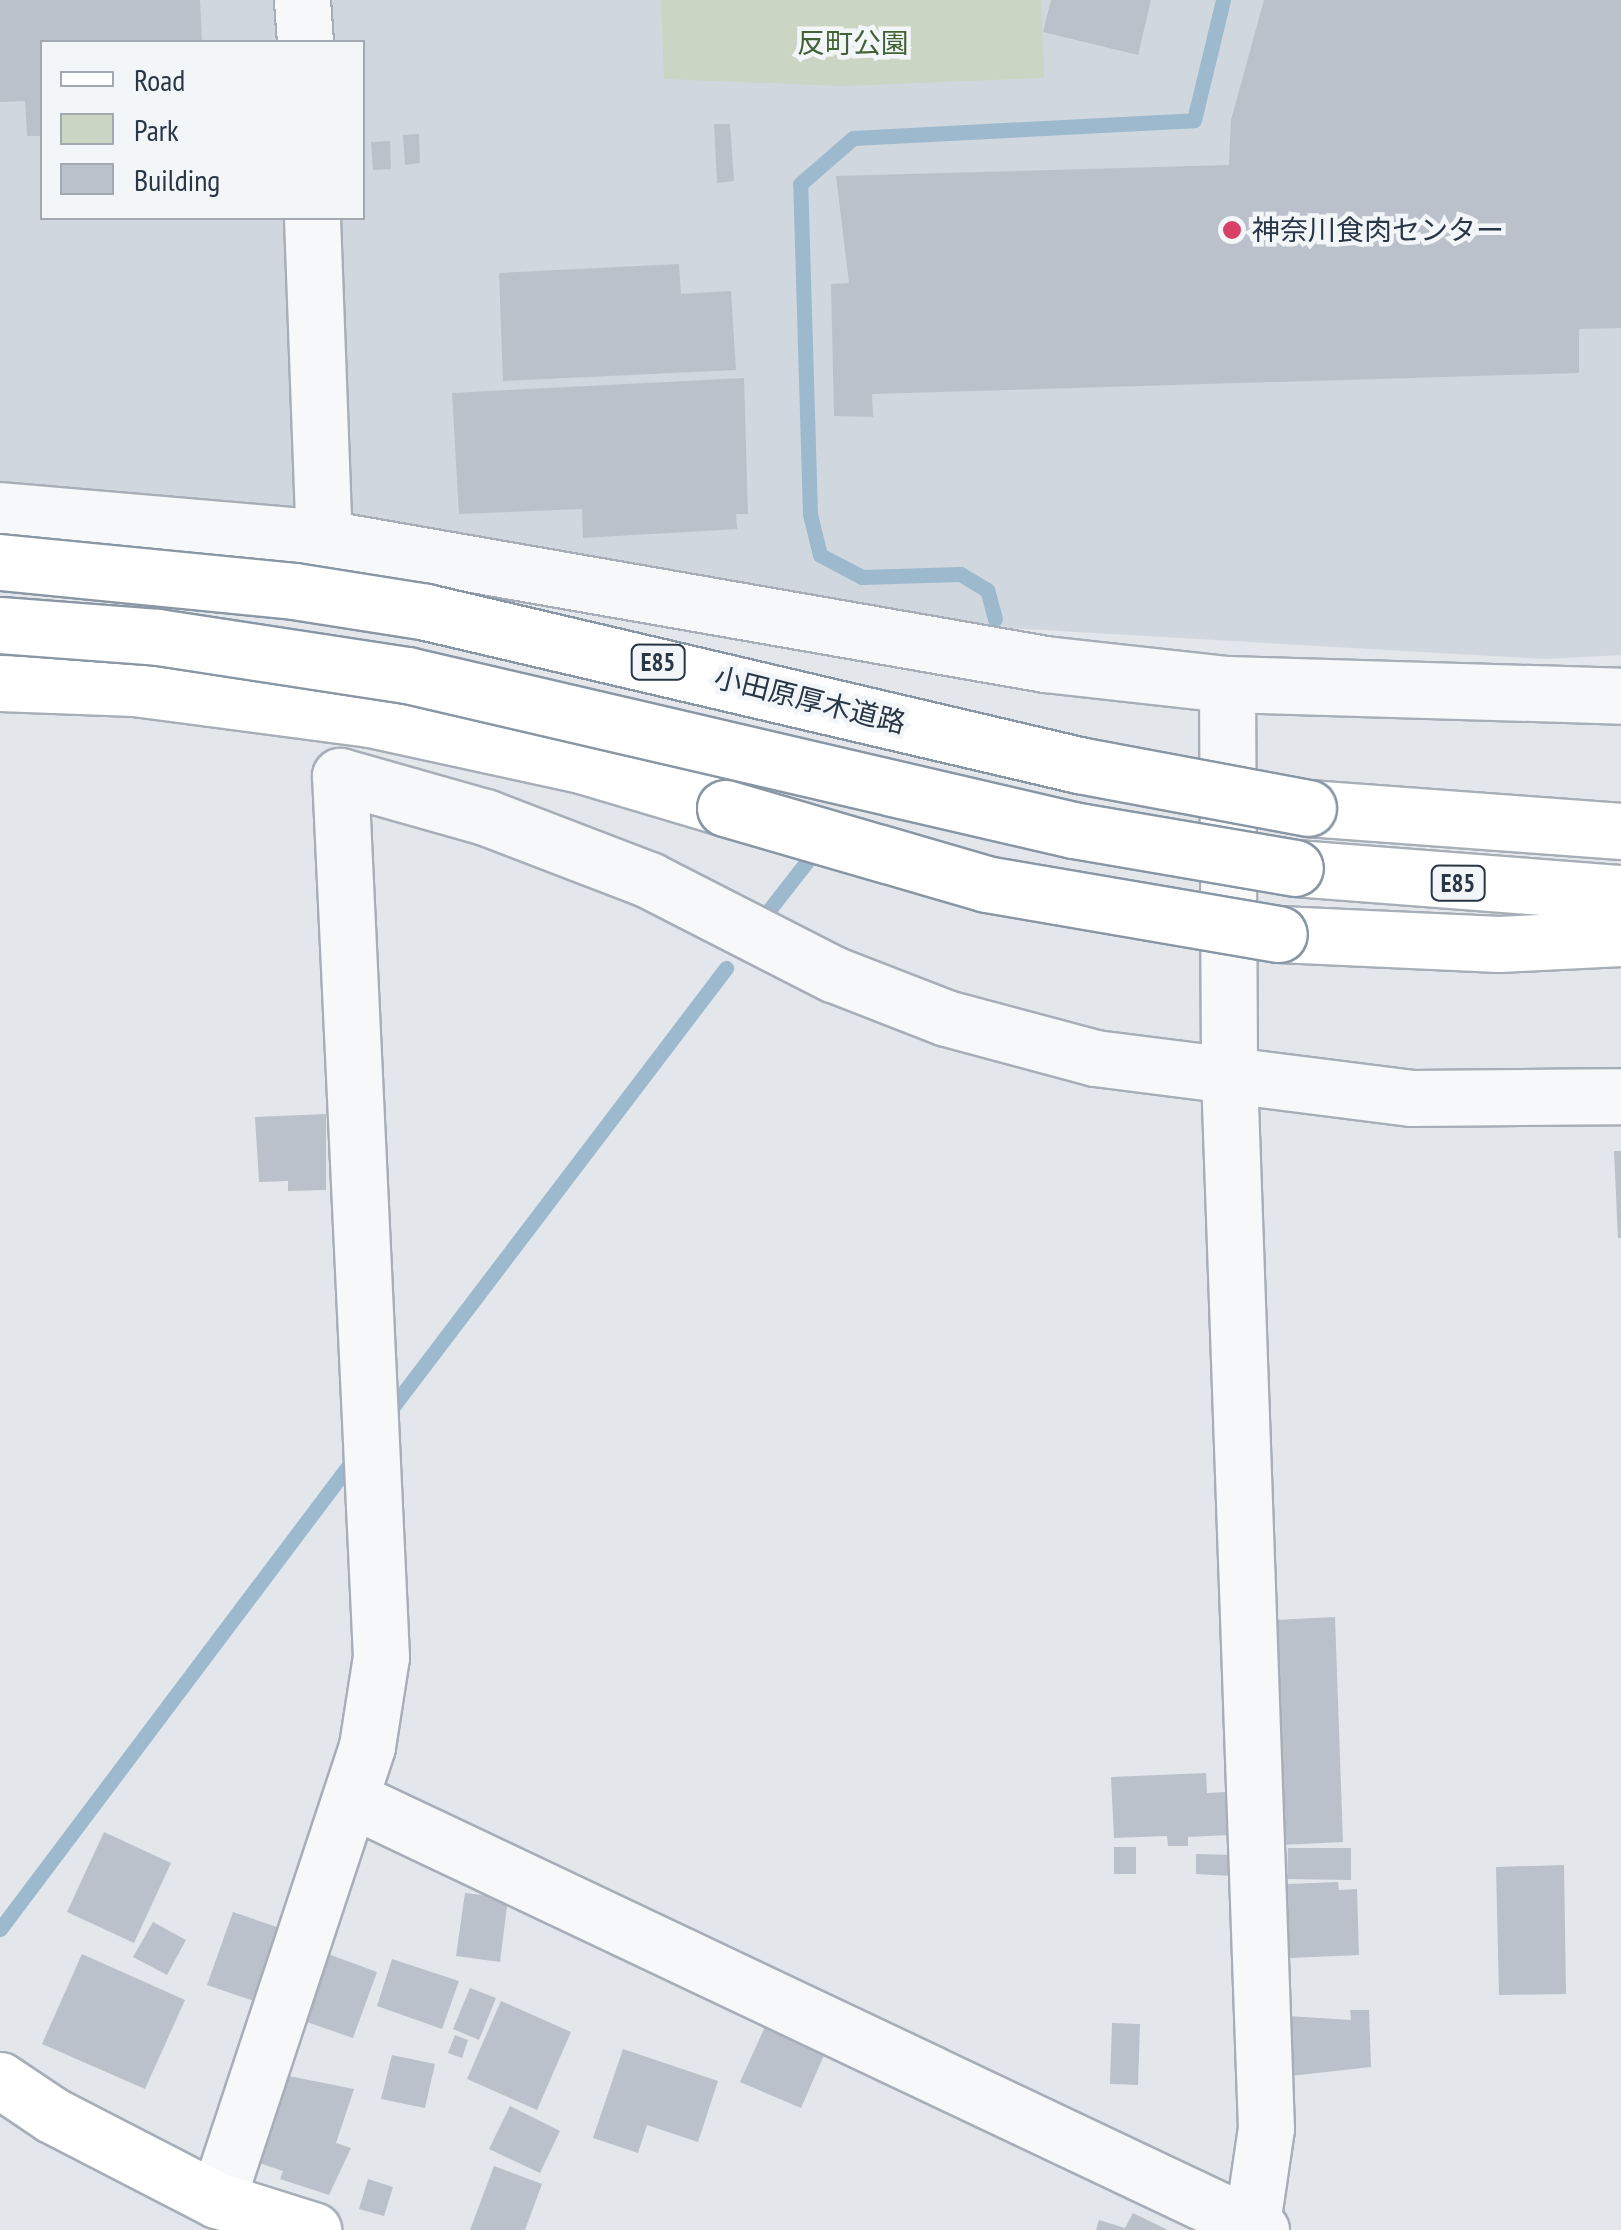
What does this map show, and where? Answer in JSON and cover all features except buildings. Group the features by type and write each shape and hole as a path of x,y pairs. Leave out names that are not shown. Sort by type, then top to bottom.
{"main road":[{"name":"小田原厚木道路","path":"0,562 294,590 426,612 1080,766 1308,808 1621,831"},
{"name":"E85","path":"0,624 158,636 407,675 1072,830 1295,868 1621,893"},
{"path":"0,683 134,688 370,718 581,766 986,884 1280,934 1498,944 1621,938"},
{"path":"0,2080 52,2115 217,2200 313,2230"}],"street":[{"path":"302,0 304,40"},
{"path":"312,220 324,538"},
{"path":"0,510 324,538 1045,664 1227,684 1621,696"},
{"path":"350,1799 1255,2228 1266,2128 1229,1075 1227,684"},
{"path":"217,2200 350,1799 377,1704 382,1658 340,776 485,817 649,880 833,974 946,1018 1095,1058 1412,1098 1621,1096"}],"shaded area":[{"path":"0,0 1621,0 1621,655 1545,659 937,624 0,484"}],"green space":[{"name":"反町公園","path":"661,0 1041,0 1044,78 843,86 664,79"}],"waterway":[{"path":"995,619 987,590 960,574 862,577 820,555 810,514 800,184 853,138 1194,120 1223,0"},
{"path":"766,914 819,846"},
{"path":"388,1413 726,968"},
{"path":"0,1929 355,1457"}],"place":[{"name":"神奈川食肉センター","path":"1232,230"}]}
